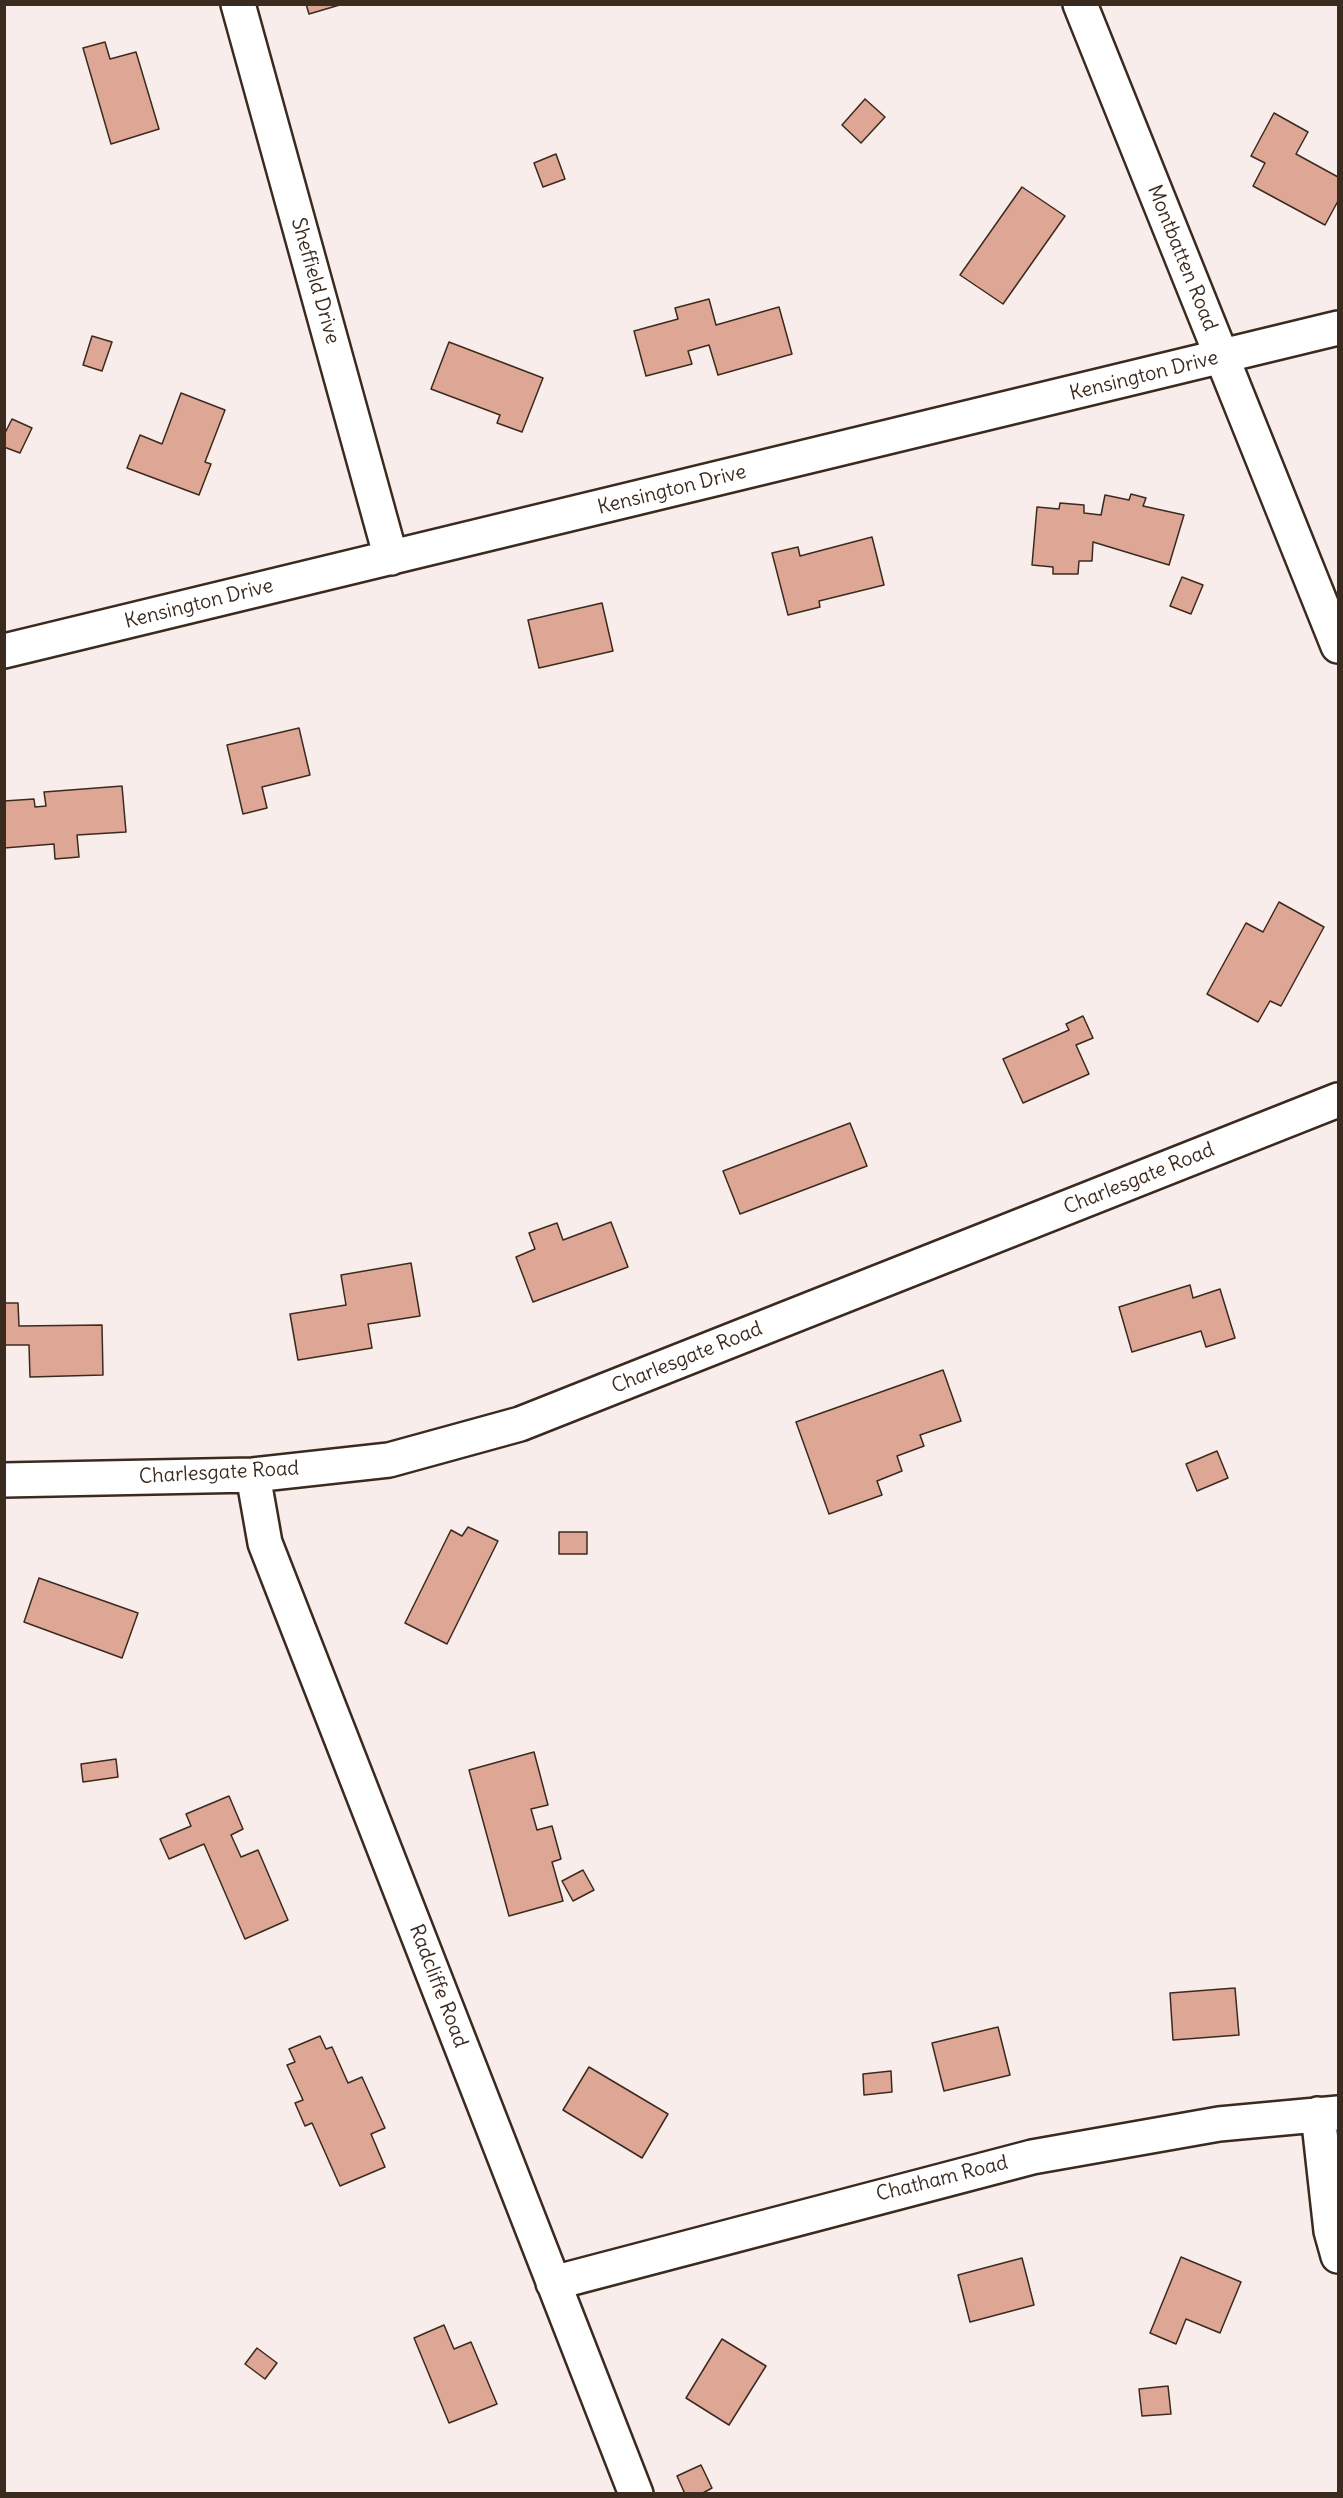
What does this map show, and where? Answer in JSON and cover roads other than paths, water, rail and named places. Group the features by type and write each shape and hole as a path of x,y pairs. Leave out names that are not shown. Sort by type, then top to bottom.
{"street":[{"name":"Sheffield Drive","path":"238,4 392,558"},
{"name":"Montbatten Road","path":"1080,4 1338,646"},
{"name":"Kensington Drive","path":"4,651 1338,328"},
{"name":"Charlesgate Road","path":"4,1480 253,1475 389,1460 520,1424 1338,1100"},
{"name":"Radcliffe Road","path":"253,1475 265,1543 636,2493"},
{"name":"Chatham Road","path":"553,2283 1032,2157 1220,2124 1328,2114"},
{"path":"1328,2114 1331,2231 1338,2256"}]}
